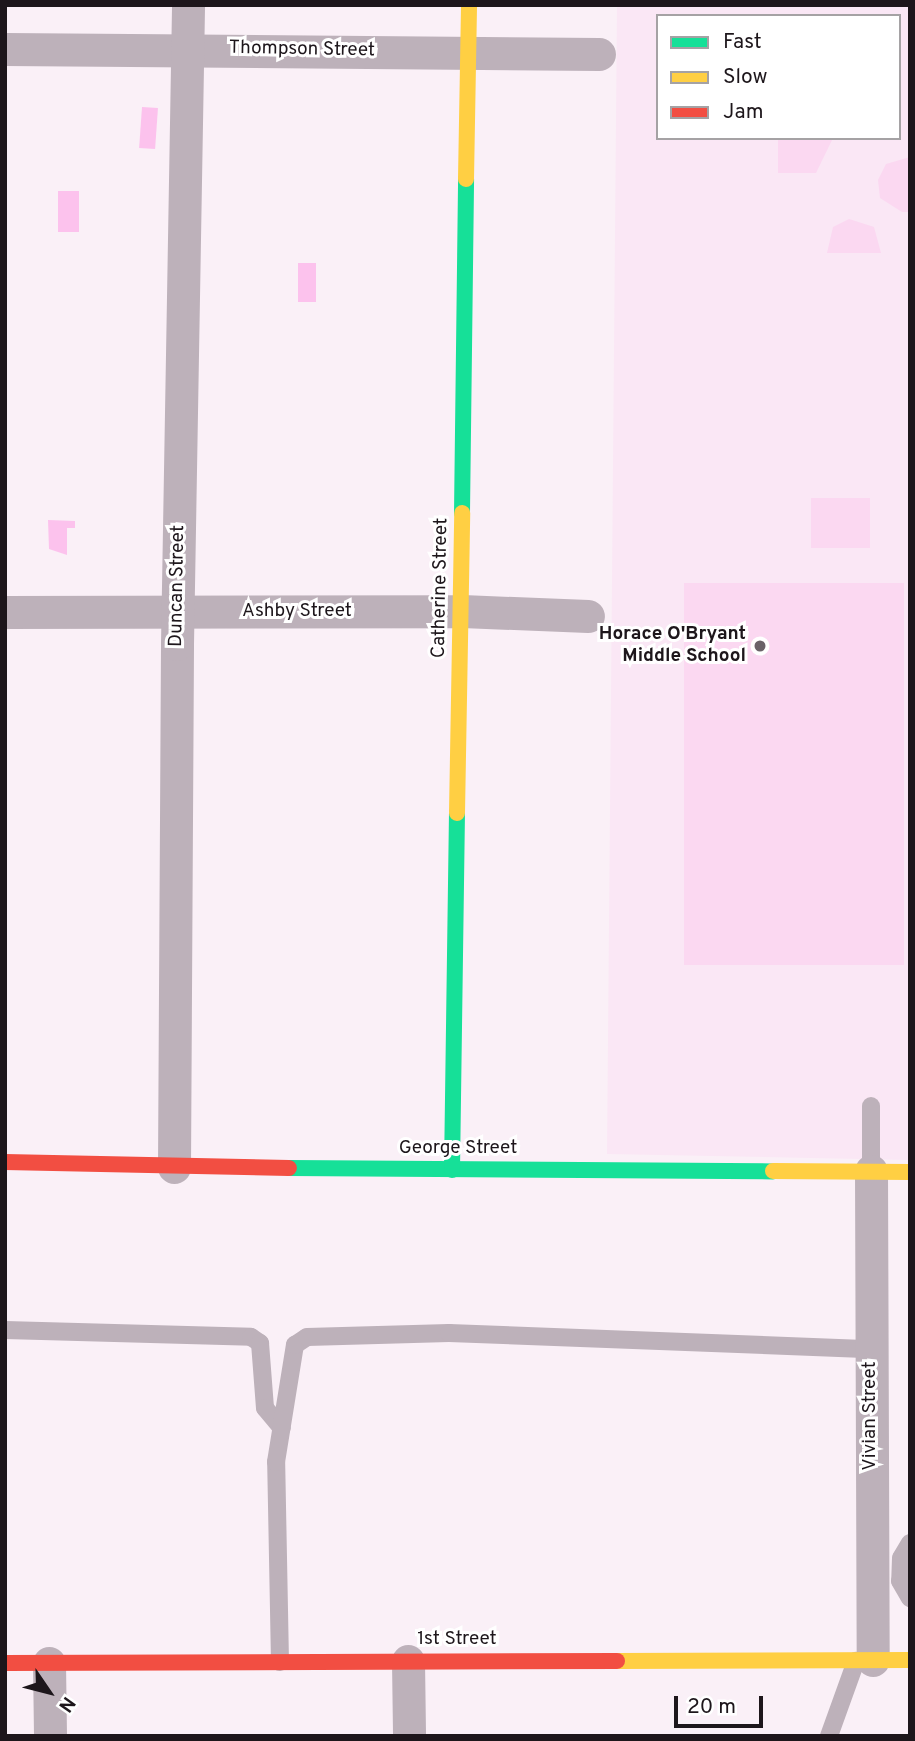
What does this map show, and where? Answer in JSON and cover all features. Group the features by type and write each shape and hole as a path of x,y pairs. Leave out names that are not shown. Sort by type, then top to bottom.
{"street":[{"name":"Duncan Street","path":"174,1167 177,612 188,5"},
{"name":"Catherine Street","path":"452,1170 462,611 468,5"},
{"name":"Thompson Street","path":"5,49 187,47 468,54 598,54"},
{"name":"Ashby Street","path":"5,612 462,611 588,616"},
{"name":"George Street","path":"5,1162 174,1167 910,1172"},
{"name":"Vivian Street","path":"864,1661 871,1349 871,1171"},
{"name":"1st Street","path":"5,1663 910,1660"},
{"path":"408,1661 409,1736"},
{"path":"48,1663 50,1736"}],"lane":[{"path":"871,1106 871,1171"},
{"path":"5,1330 251,1337 260,1343 265,1408 282,1428"},
{"path":"280,1662 276,1462 295,1345 307,1337 449,1333 871,1349"},
{"path":"910,1543 901,1558 900,1581 910,1598"},
{"name":"Vivian Street","path":"829,1736 864,1661"}],"shaded area":[{"name":"Horace O'Bryant Middle School","path":"617,5 910,5 910,1160 607,1154"},
{"path":"142,107 158,108 155,149 139,148"},
{"path":"778,140 832,140 816,173 778,173"},
{"path":"910,157 910,212 902,212 880,198 878,180 886,164"},
{"path":"58,191 79,191 79,232 58,232"},
{"path":"849,219 874,227 881,253 827,253 833,227"},
{"path":"298,263 316,263 316,302 298,302"},
{"path":"811,498 870,498 870,548 811,548"},
{"path":"48,520 75,521 75,528 67,528 67,555 49,549"},
{"path":"684,583 904,583 904,965 684,965"}],"traffic: fast":[{"path":"462,513 466,179"},
{"path":"452,1170 457,813"},
{"path":"289,1168 773,1171"}],"traffic: slow":[{"path":"466,179 469,5"},
{"path":"457,813 462,513"},
{"path":"773,1171 910,1172"},
{"path":"617,1661 910,1660"}],"traffic: jam":[{"path":"5,1162 289,1168"},
{"path":"5,1663 617,1661"}],"place":[{"name":"Horace O'Bryant Middle School","path":"760,646"}]}
